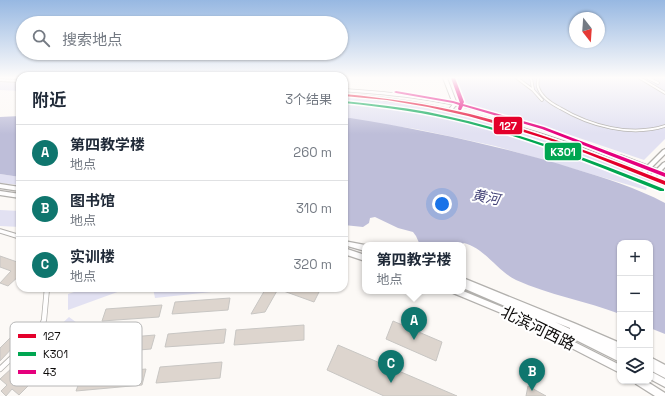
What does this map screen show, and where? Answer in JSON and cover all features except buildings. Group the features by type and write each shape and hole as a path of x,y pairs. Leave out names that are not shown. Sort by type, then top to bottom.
{"highway":[{"path":"398,96 453,106 541,135 665,179"},
{"path":"654,175 665,183"}],"main road":[{"path":"450,96 453,106"},
{"path":"645,171 665,151"},
{"path":"654,175 665,164"},
{"path":"0,186 16,188"},
{"path":"0,193 16,195"},
{"path":"348,244 362,247"},
{"path":"348,252 362,257"},
{"path":"466,282 566,322 617,346"},
{"name":"北滨河西路","path":"466,286 523,315 617,367"},
{"name":"北滨河西路","path":"464,294 523,315 533,315 617,357"},
{"path":"533,315 571,329 617,351"},
{"path":"653,367 665,369"},
{"path":"653,368 665,374"},
{"path":"653,370 665,383"},
{"path":"645,384 662,396"},
{"path":"647,384 665,394"}],"street":[{"path":"539,96 542,100"},
{"path":"545,96 557,107 577,118 612,128 645,130 665,126"},
{"path":"453,106 534,127 654,175 665,174"},
{"path":"0,231 16,236"},
{"path":"43,322 47,292"},
{"path":"0,369 10,360"}],"shaded area":[{"path":"460,96 665,96 665,139 644,160 532,122 463,103"},
{"path":"348,97 416,104 483,119 539,137 649,180 646,190 495,146 416,129 348,120"},
{"path":"0,174 16,176 16,185 0,183"},
{"path":"0,210 16,211 16,227 0,226"},
{"path":"74,292 118,292 68,310 68,294"},
{"path":"154,292 211,292 155,298"},
{"path":"69,317 76,322 64,322"}],"water":[{"path":"16,116 16,176 0,174 0,117"},
{"name":"黄河","path":"348,118 435,133 491,146 609,180 632,188 665,203 665,334 653,329 653,240 617,240 617,313 541,290 516,280 509,276 479,250 466,244 466,242 419,242 413,232 398,228 375,217 370,218 369,223 363,227 348,225"}],"transit line":[{"name":"127","path":"360,96 387,99 428,106 469,115 508,126 586,152 665,183"},
{"name":"43","path":"422,96 453,102 543,128 665,175"},
{"name":"43","path":"460,96 462,102 460,109"},
{"name":"K301","path":"348,102 387,106 468,122 545,145 662,190"}],"place":[{"name":"第四教学楼","path":"414,340"},
{"name":"实训楼","path":"391,383"},
{"name":"图书馆","path":"532,391"}]}
